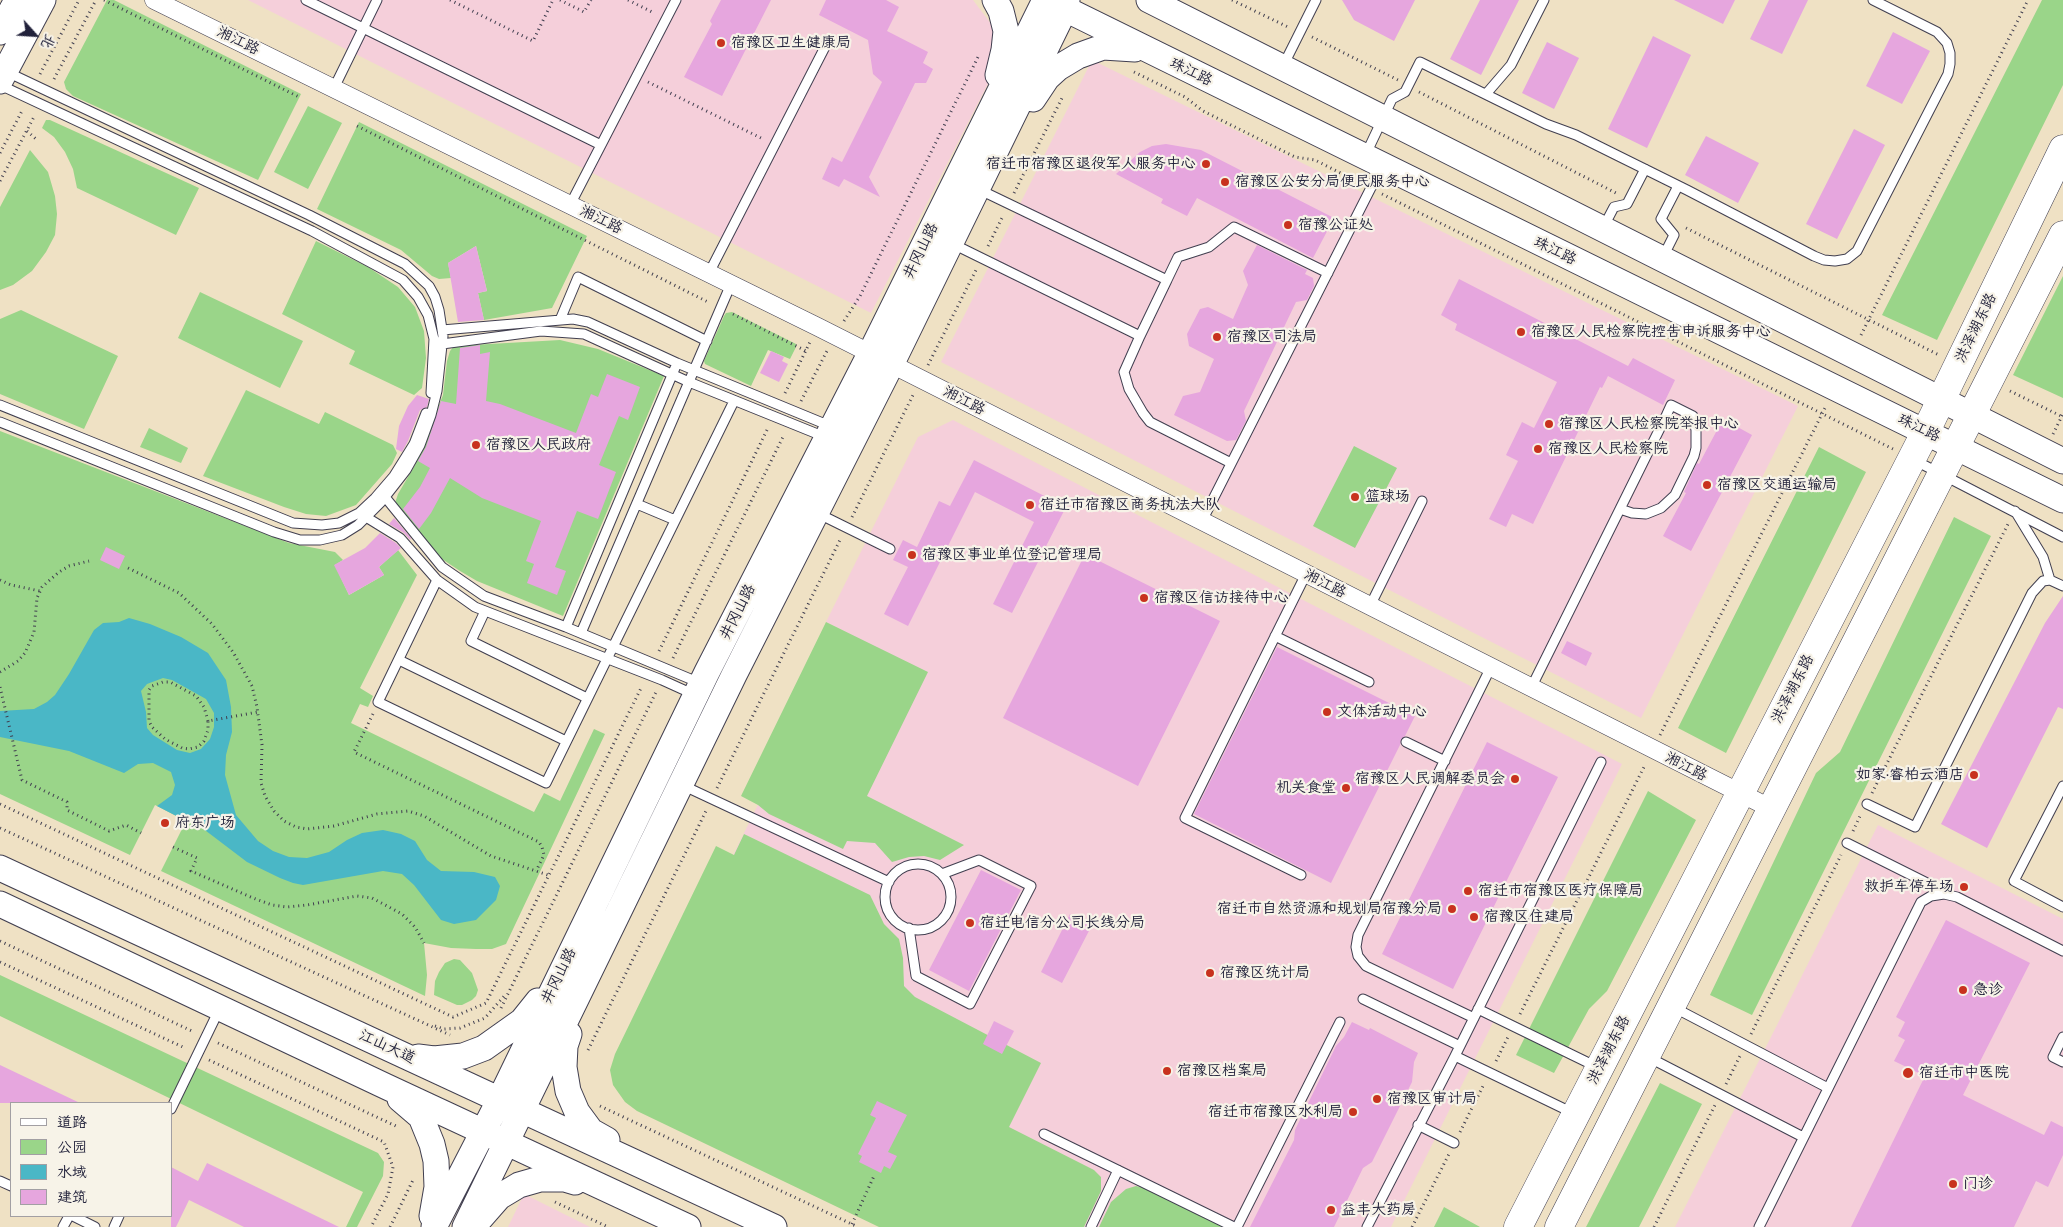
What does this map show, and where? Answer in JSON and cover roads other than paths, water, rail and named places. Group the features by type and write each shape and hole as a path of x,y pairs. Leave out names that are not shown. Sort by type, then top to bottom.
{"main road":[{"name":"洪泽湖东路","path":"1518,1227 1912,459 2063,149"},
{"path":"1559,1227 1770,808 1973,415 2063,234"}],"street":[{"path":"0,32 17,0"},
{"path":"2,79 43,0"},
{"name":"湘江路","path":"154,0 818,327 1770,808"},
{"path":"969,180 1004,50 1006,31 1001,12 995,0"},
{"path":"1148,0 2054,456"},
{"name":"井冈山路","path":"434,1227 500,1099 561,972 669,778 881,359 1056,2"},
{"name":"珠江路","path":"1056,2 1373,162 1957,446 2063,500"},
{"path":"969,180 1047,78 1058,68 1078,56 1103,47 1118,47 1152,52"},
{"name":"井冈山路","path":"806,507 830,432 881,359"},
{"name":"井冈山路","path":"465,1227 524,1110 585,982 669,778"},
{"name":"江山大道","path":"0,868 774,1227"},
{"path":"0,904 613,1192 679,1225"},
{"path":"406,1056 447,1058 464,1056 480,1050 522,1021 561,972"},
{"path":"585,982 565,1046 564,1067 568,1091 577,1112 591,1131 671,1179"},
{"path":"384,1086 421,1117 432,1144 436,1161 437,1187 430,1227"},
{"path":"474,1227 483,1212 499,1196 518,1185 540,1179 565,1180 613,1192"}],"lane":[{"path":"306,0 601,145"},
{"path":"334,88 377,0"},
{"path":"570,205 676,0"},
{"path":"1282,68 1316,0"},
{"path":"1486,94 1512,65 1544,0"},
{"path":"1202,521 1370,188 1373,162 1383,119 1392,99 1405,92 1420,62 1546,124 1576,135 1824,260 1835,261 1847,259 1857,251 1948,74 1950,64 1950,53 1947,43 1937,32 1873,0"},
{"path":"709,273 827,44"},
{"path":"0,422 274,532 300,540 320,540 342,535 366,517 406,470 423,437 437,391 442,344 442,330 435,297 429,286 405,264 309,215 2,79"},
{"path":"0,405 293,523 322,525 339,523 359,513 375,498 394,476 414,444 426,412 432,386 434,339 428,315 418,297 403,280 312,231 2,79"},
{"path":"1602,229 1614,207 1627,204 1630,200 1645,169"},
{"path":"969,180 1009,204 1167,280"},
{"path":"1662,259 1674,235 1661,220 1678,186"},
{"path":"1231,464 1150,422 1129,389 1124,372 1178,257 1210,247 1234,226 1328,272"},
{"path":"941,238 1140,336"},
{"path":"560,320 578,277 707,341"},
{"path":"581,633 731,284"},
{"path":"442,330 572,319 588,322 677,364 796,411 830,432"},
{"path":"442,344 541,330 584,334 689,382 774,417 790,423 830,432"},
{"path":"566,627 677,364"},
{"path":"437,580 378,702 546,783 734,400"},
{"path":"1531,688 1671,405 1693,416 1696,430 1696,448 1675,495 1661,508 1646,514 1632,513 1620,509"},
{"path":"1912,459 2063,537"},
{"path":"385,496 442,567 484,596 653,662 710,695"},
{"path":"1370,606 1422,501"},
{"path":"637,504 675,520"},
{"path":"806,507 890,549"},
{"path":"2015,511 2043,558 2050,580"},
{"path":"366,517 400,538 437,580 475,607 647,675 710,695"},
{"path":"1301,875 1185,818 1306,574"},
{"path":"1867,804 1914,827 2032,593 2043,581 2050,580 2063,586"},
{"path":"485,610 471,641 587,698"},
{"path":"1275,636 1369,682"},
{"path":"399,660 566,741"},
{"path":"1474,1018 1366,966 1358,956 1356,947 1358,935 1491,668"},
{"path":"1406,742 1445,761"},
{"path":"1367,1227 1455,1056 1601,762"},
{"path":"669,778 889,882"},
{"path":"2063,786 2014,882 2063,908"},
{"path":"1847,843 2063,951"},
{"path":"908,928 916,976 970,1004 1031,886 979,860 942,874"},
{"path":"913,864 928,866 942,874 948,883 951,893 950,903 940,921 931,927 920,930 908,928 899,923 888,910 885,893 889,882 895,874 913,864"},
{"path":"1759,1227 1921,902 1931,896 1944,894 1956,898"},
{"path":"1363,999 1460,1046"},
{"path":"1671,1006 1828,1088"},
{"path":"172,1107 220,1008"},
{"path":"1478,1009 1599,1068"},
{"path":"1044,1134 1236,1227 1340,1022"},
{"path":"2063,1037 2053,1057 2063,1062"},
{"path":"1455,1056 1576,1115"},
{"path":"1645,1056 1803,1137"},
{"path":"1418,1125 1454,1143"},
{"path":"1091,1227 1118,1170"},
{"path":"75,1217 95,1227"}],"water":[{"path":"129,618 150,624 181,637 208,653 226,680 231,707 232,732 226,755 225,775 236,815 258,841 273,851 289,857 307,858 329,852 362,833 383,830 401,834 415,841 427,860 441,871 474,872 495,877 500,886 496,900 476,920 454,924 441,920 414,885 402,874 383,871 303,885 293,883 247,862 193,821 186,821 157,806 172,795 175,785 171,772 153,763 138,764 124,773 69,751 0,737 0,711 34,709 47,702 55,695 69,674 94,630 103,623 119,622","holes":["163,678 172,680 206,699 214,713 214,727 210,739 201,749 190,753 177,750 153,735 147,728 146,712 141,691 147,684"]}],"place":[{"name":"宿豫区卫生健康局","path":"721,43"},
{"name":"宿迁市宿豫区退役军人服务中心","path":"1206,164"},
{"name":"宿豫区公安分局便民服务中心","path":"1225,182"},
{"name":"宿豫公证处","path":"1288,225"},
{"name":"宿豫区人民检察院控告申诉服务中心","path":"1521,332"},
{"name":"宿豫区司法局","path":"1217,337"},
{"name":"宿豫区人民检察院举报中心","path":"1549,424"},
{"name":"宿豫区人民政府","path":"476,445"},
{"name":"宿豫区人民检察院","path":"1538,449"},
{"name":"宿豫区交通运输局","path":"1707,485"},
{"name":"篮球场","path":"1355,497"},
{"name":"宿迁市宿豫区商务执法大队","path":"1030,505"},
{"name":"宿豫区事业单位登记管理局","path":"912,555"},
{"name":"宿豫区信访接待中心","path":"1144,598"},
{"name":"文体活动中心","path":"1327,712"},
{"name":"如家·睿柏云酒店","path":"1974,775"},
{"name":"宿豫区人民调解委员会","path":"1515,779"},
{"name":"机关食堂","path":"1346,788"},
{"name":"府东广场","path":"165,823"},
{"name":"救护车停车场","path":"1964,887"},
{"name":"宿迁市宿豫区医疗保障局","path":"1468,891"},
{"name":"宿迁市自然资源和规划局宿豫分局","path":"1452,909"},
{"name":"宿豫区住建局","path":"1474,917"},
{"name":"宿迁电信分公司长线分局","path":"970,923"},
{"name":"宿豫区统计局","path":"1210,973"},
{"name":"急诊","path":"1963,990"},
{"name":"宿豫区档案局","path":"1167,1071"},
{"name":"宿迁市中医院","path":"1908,1073"},
{"name":"宿豫区审计局","path":"1377,1099"},
{"name":"宿迁市宿豫区水利局","path":"1353,1112"},
{"name":"门诊","path":"1953,1184"},
{"name":"益丰大药房","path":"1331,1210"}]}
